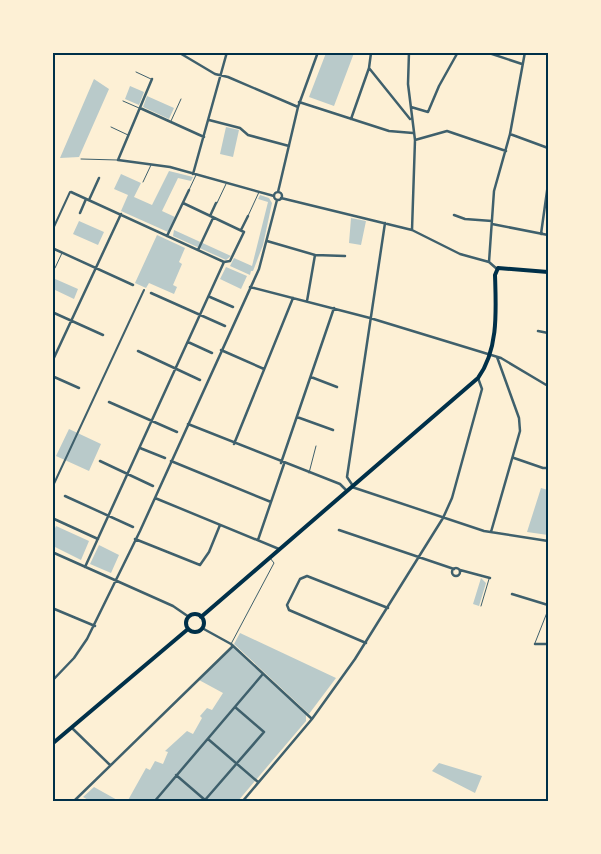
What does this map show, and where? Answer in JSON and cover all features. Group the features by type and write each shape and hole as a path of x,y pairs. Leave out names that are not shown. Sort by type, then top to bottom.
{"main road":[{"path":"202,617 478,378 489,355 495,323 495,275 497,269 507,267 548,272"},
{"path":"188,629 186,623 189,616 194,614 202,617"},
{"path":"188,629 196,632 202,628 204,623 202,617"},
{"path":"52,744 188,629"}],"street":[{"path":"178,52 215,74 298,107"},
{"path":"195,174 227,52"},
{"path":"274,196 278,192 299,102 318,52"},
{"path":"410,52 408,70 414,140 412,230"},
{"path":"410,107 428,112 458,52"},
{"path":"486,52 522,64"},
{"path":"489,262 494,191 510,134 525,52"},
{"path":"544,52 548,54"},
{"path":"351,119 371,53"},
{"path":"368,68 411,121"},
{"path":"152,79 118,160 152,164 227,182 274,196 277,200"},
{"path":"299,102 389,130 413,133"},
{"path":"140,108 204,137"},
{"path":"209,120 240,128 248,135 289,146"},
{"path":"414,140 448,131 506,151"},
{"path":"510,134 548,148"},
{"path":"80,213 99,178"},
{"path":"540,234 548,184"},
{"path":"168,236 189,190"},
{"path":"52,231 71,192 224,262 230,261 244,232 183,203"},
{"path":"278,192 281,198"},
{"path":"52,681 74,658 95,626 155,498 259,269 277,200 281,198 412,230 460,254 489,262 497,269"},
{"path":"198,250 216,203"},
{"path":"52,362 120,214"},
{"path":"454,215 465,219 492,222 548,235"},
{"path":"241,231 248,216"},
{"path":"385,223 347,476 353,486 443,518 490,533 548,541"},
{"path":"267,241 315,255 345,256"},
{"path":"52,248 133,285"},
{"path":"306,301 315,255"},
{"path":"85,567 224,262"},
{"path":"250,287 370,318 497,357 548,386"},
{"path":"52,488 144,290"},
{"path":"151,293 225,326"},
{"path":"209,296 233,307"},
{"path":"234,444 293,298"},
{"path":"258,540 297,416 334,308"},
{"path":"52,312 103,335"},
{"path":"538,331 548,332"},
{"path":"188,342 212,353"},
{"path":"221,350 264,369"},
{"path":"138,351 200,380"},
{"path":"490,533 514,458 520,426 497,357"},
{"path":"52,376 79,388"},
{"path":"311,377 337,387"},
{"path":"242,802 312,719 366,643 443,518 452,498 482,389 478,378"},
{"path":"109,402 177,432"},
{"path":"297,416 333,430"},
{"path":"187,424 309,474 340,484 347,491"},
{"path":"140,448 165,458"},
{"path":"514,458 543,468 547,468 548,465"},
{"path":"100,461 153,486"},
{"path":"171,461 271,502"},
{"path":"66,496 133,527"},
{"path":"155,498 279,549"},
{"path":"52,518 98,539"},
{"path":"135,539 200,565 209,552 220,525"},
{"path":"339,530 454,569 490,578"},
{"path":"52,552 173,606 189,616"},
{"path":"454,569 452,573 456,576 459,575 460,570"},
{"path":"366,643 289,610 288,604 300,579 308,576 388,608"},
{"path":"512,594 548,605"},
{"path":"52,608 95,626"},
{"path":"202,628 232,645 262,675 312,719"},
{"path":"535,644 548,644"},
{"path":"73,802 195,684 232,645"},
{"path":"154,802 262,675"},
{"path":"176,775 205,800 264,732 235,707"},
{"path":"72,728 110,765"},
{"path":"207,739 258,782"}],"lane":[{"path":"136,72 152,79"},
{"path":"170,122 181,99"},
{"path":"123,101 140,108"},
{"path":"111,127 128,135"},
{"path":"81,159 118,160"},
{"path":"143,182 152,164"},
{"path":"189,190 195,174"},
{"path":"216,203 227,182"},
{"path":"248,216 259,191"},
{"path":"55,268 62,253"},
{"path":"309,474 316,446"},
{"path":"232,645 274,563 270,558"},
{"path":"481,606 490,578"},
{"path":"535,644 548,610"}],"shaded area":[{"path":"326,53 354,53 334,106 309,97"},
{"path":"94,79 109,89 79,157 60,158"},
{"path":"130,86 144,92 139,105 125,99"},
{"path":"147,96 174,108 169,119 143,107"},
{"path":"226,127 239,130 233,157 220,154"},
{"path":"169,171 193,177 191,181 178,178 162,211 175,217 168,232 121,211 128,195 114,189 121,174 141,183 134,197 152,205"},
{"path":"260,195 269,198 272,203 263,245 250,275 230,266 234,258 252,266 268,202 258,199"},
{"path":"351,218 366,221 361,245 349,243"},
{"path":"79,221 104,232 98,245 73,234"},
{"path":"174,230 231,256 226,260 173,236"},
{"path":"157,235 185,248 179,262 182,264 173,285 177,287 174,294 149,283 146,288 135,283"},
{"path":"226,267 247,276 241,289 220,279"},
{"path":"53,278 78,289 74,299 53,289"},
{"path":"69,429 101,444 89,471 56,456"},
{"path":"541,488 548,490 548,535 527,532"},
{"path":"56,526 89,541 81,560 53,546 53,533"},
{"path":"99,545 119,555 111,573 90,564"},
{"path":"481,578 486,583 479,606 473,604"},
{"path":"240,633 336,678 309,714 234,644"},
{"path":"233,646 306,714 306,721 238,801 127,802 146,768 150,770 155,761 163,764 168,752 165,751 187,731 193,734 202,718 200,716 207,708 212,710 223,693 199,680"},
{"path":"439,763 482,776 475,793 432,771"},
{"path":"94,787 119,801 90,801 83,797"}]}
